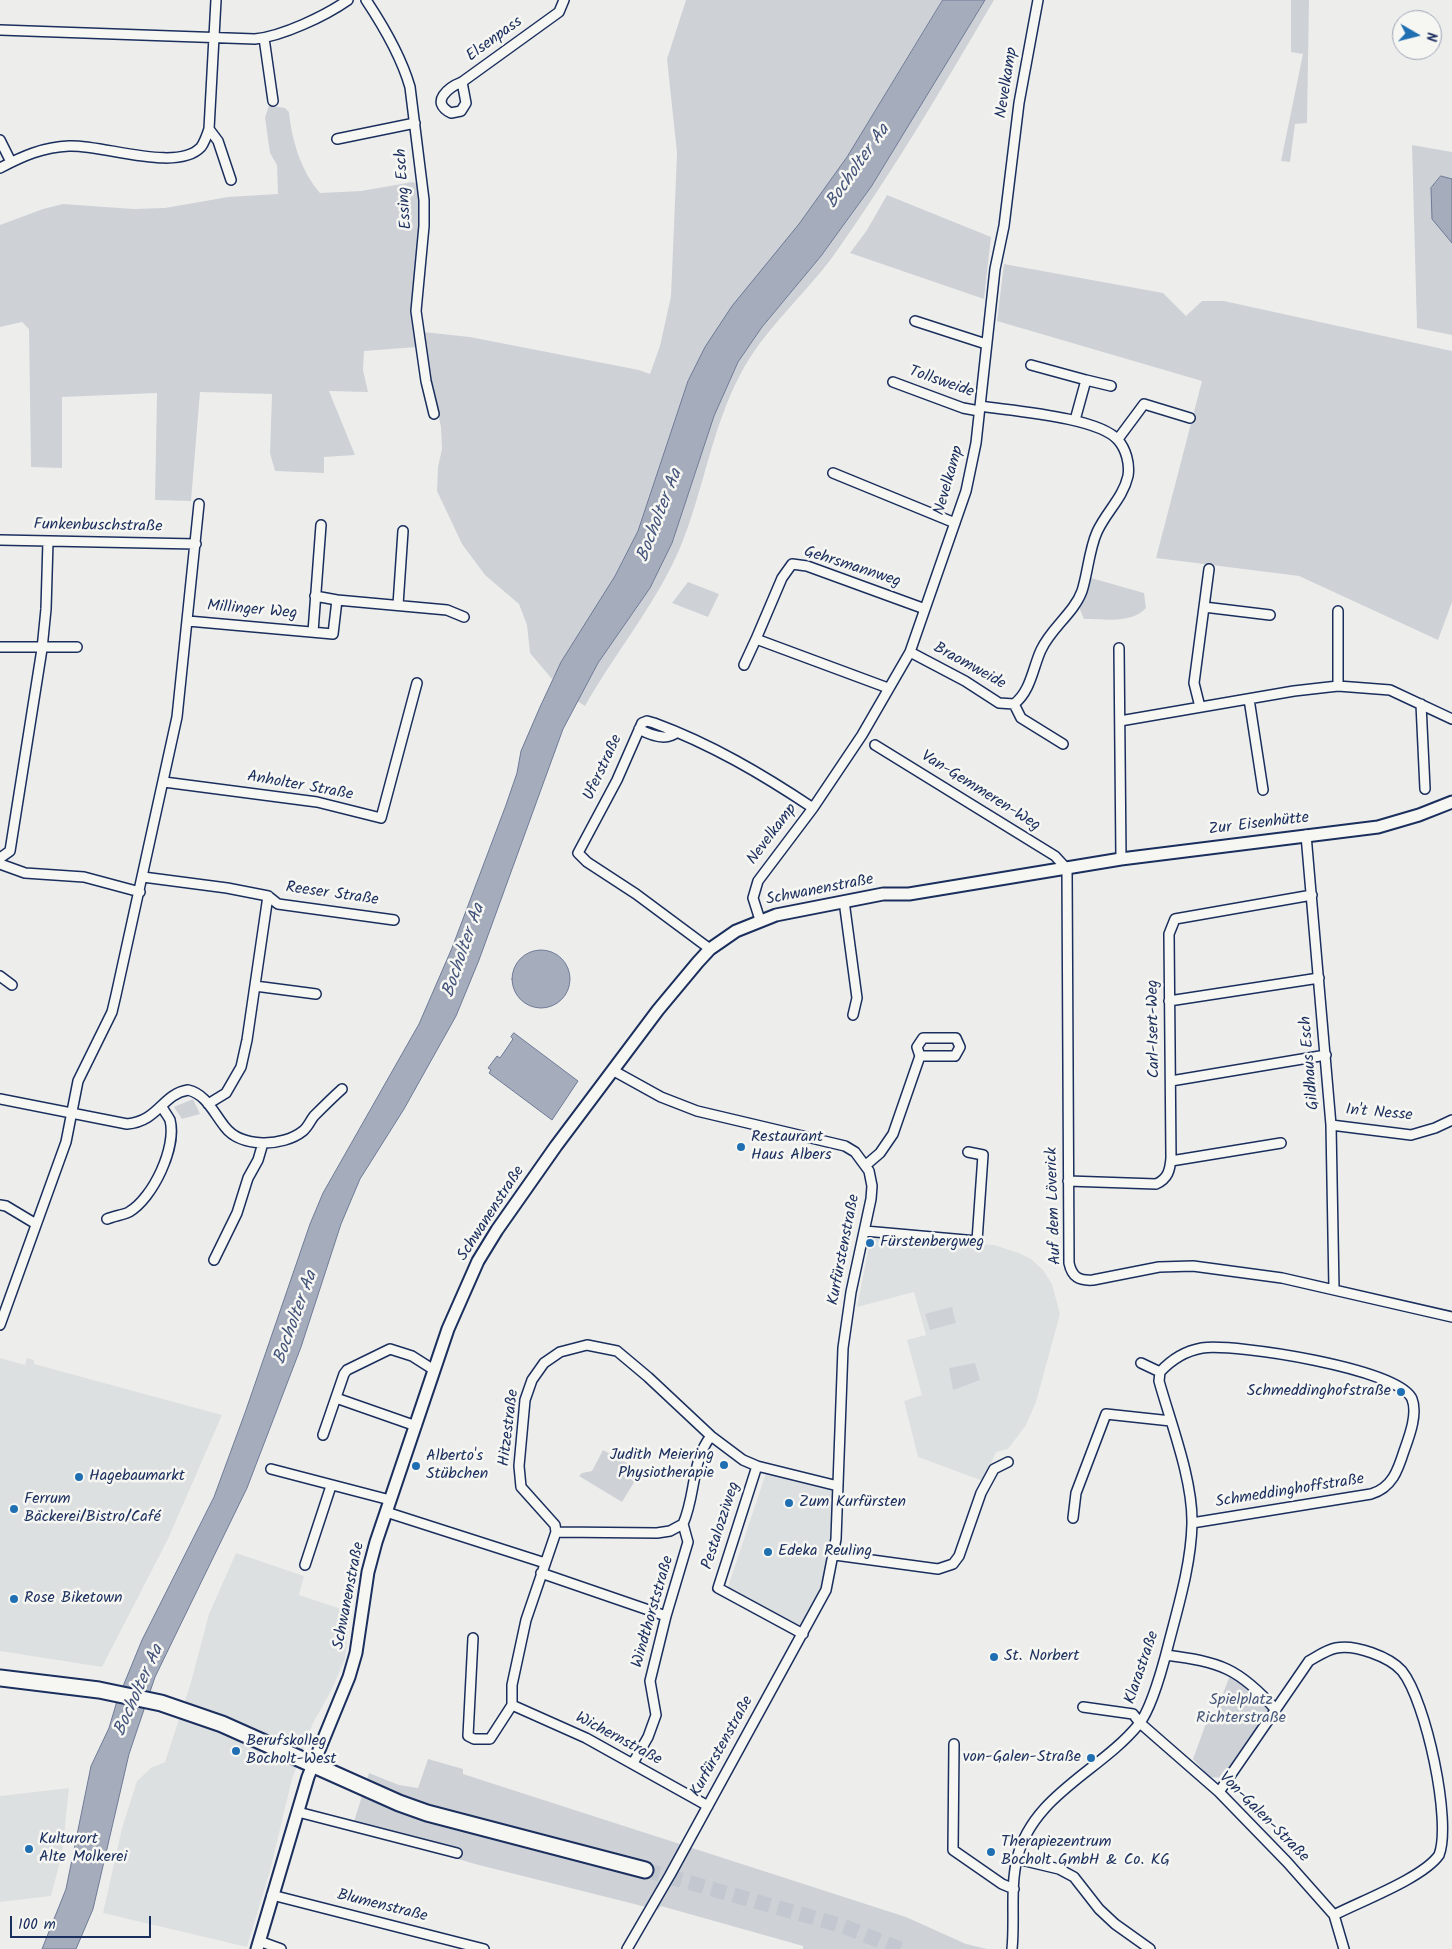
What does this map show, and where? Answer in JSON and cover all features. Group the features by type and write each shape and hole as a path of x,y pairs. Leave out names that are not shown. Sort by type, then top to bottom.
{"main road":[{"path":"0,1678 99,1690 161,1703 222,1724 426,1813 645,1870"}],"street":[{"path":"0,168 35,151 71,146 162,158 181,158 201,147 209,130 216,0"},
{"path":"0,30 264,38 335,9 348,0"},
{"name":"Essing Esch","path":"366,0 405,70 410,87 424,200 424,226 416,311 426,381 434,414"},
{"name":"Elsenpass","path":"462,82 559,12 564,0"},
{"name":"Nevelkamp","path":"760,920 753,898 758,881 813,808 862,735 910,652 973,469 995,270 1004,226 1019,103 1038,0"},
{"path":"264,38 274,101"},
{"path":"337,139 415,123"},
{"path":"209,130 218,141 231,180"},
{"path":"0,140 11,162"},
{"path":"915,321 986,344"},
{"path":"1031,365 1111,386"},
{"path":"1075,420 1086,380"},
{"name":"Tollsweide","path":"893,382 963,408 980,409"},
{"path":"980,409 1075,420 1103,430 1118,439 1144,404 1190,418"},
{"name":"Braomweide","path":"1014,704 1025,692 1041,649 1081,593 1097,532 1117,503 1124,488 1128,475 1128,462 1118,439"},
{"path":"832,473 955,523"},
{"path":"0,1325 66,1142 78,1081 112,1012 140,892 177,717 199,504"},
{"name":"Millinger Weg","path":"313,632 321,525"},
{"path":"398,605 403,531"},
{"name":"Funkenbuschstraße","path":"0,540 196,544"},
{"path":"0,858 10,851 42,649 46,608 48,540"},
{"name":"Gehrsmannweg","path":"744,665 782,578 792,564 807,566 925,608"},
{"path":"1200,707 1194,683 1209,569"},
{"name":"Millinger Weg","path":"316,596 337,600 447,610 464,617"},
{"name":"Millinger Weg","path":"188,621 333,634 337,600"},
{"path":"1204,607 1270,616"},
{"path":"1338,611 1338,686"},
{"path":"756,639 888,688"},
{"path":"0,647 42,649 77,647"},
{"path":"1119,648 1121,859"},
{"name":"Braomweide","path":"910,652 965,681 999,703 1014,704"},
{"name":"Anholter Straße","path":"164,782 317,802 381,818 417,683"},
{"path":"1120,721 1338,686 1385,688 1452,719"},
{"path":"1249,699 1263,790"},
{"name":"Braomweide","path":"1014,704 1021,718 1063,744"},
{"path":"1421,704 1424,790"},
{"name":"Uferstraße","path":"710,949 636,894 587,862 578,853 616,780 642,723 647,721 677,732 756,770 813,808"},
{"name":"Van-Gemmeren-Weg","path":"875,745 1055,856 1067,868"},
{"name":"Zur Eisenhütte","path":"1067,868 1121,859 1378,827 1420,816 1452,802"},
{"name":"Gildhaus Esch","path":"1306,835 1331,1125 1334,1288"},
{"path":"0,864 25,874 84,876 140,892"},
{"name":"Schwanenstraße","path":"258,1945 313,1765 353,1663 368,1572 386,1512 463,1290 497,1230 658,1010 710,949 736,931 760,920 792,910 883,894 909,894 1067,868"},
{"name":"Auf dem Löverick","path":"1067,868 1068,1181 1071,1271 1078,1279 1093,1280 1158,1267 1193,1266 1282,1278 1334,1288 1452,1318"},
{"name":"Reeser Straße","path":"143,877 227,888 268,896 278,904 394,920"},
{"name":"Carl-Isert-Weg","path":"1068,1181 1156,1184 1167,1176 1171,1161 1168,934 1175,920 1312,895"},
{"name":"Reeser Straße","path":"208,1104 226,1093 241,1067 268,896"},
{"path":"844,901 857,998 853,1015"},
{"path":"0,976 12,985"},
{"path":"1169,1001 1319,978"},
{"path":"255,986 316,994"},
{"path":"1171,1082 1326,1055"},
{"path":"614,1071 661,1096 697,1111 845,1146 866,1164 880,1153 893,1134 920,1056"},
{"path":"0,1099 127,1124 137,1123 151,1117 170,1097 188,1090 202,1096 226,1129 241,1138 263,1143 278,1142 301,1133 323,1106 342,1090"},
{"path":"107,1218 130,1212 155,1184 168,1152 170,1137 170,1120 162,1107"},
{"name":"In't Nesse","path":"1331,1125 1411,1135 1435,1128 1452,1120"},
{"path":"214,1260 236,1212 248,1178 258,1160 263,1143"},
{"path":"1171,1161 1281,1143"},
{"path":"865,1231 977,1241 983,1155 968,1152"},
{"name":"Kurfürstenstraße","path":"627,1949 708,1806 826,1590 835,1555 843,1348 851,1292 865,1231 872,1186 866,1164"},
{"path":"0,1205 6,1206 36,1224"},
{"name":"Hitzestraße","path":"556,1532 555,1526 521,1487 520,1466 528,1390 535,1373 544,1363 560,1352 587,1345 617,1351 648,1377 711,1436 743,1460 757,1466 838,1486"},
{"name":"Schmeddinghoffstraße","path":"1160,1372 1167,1364 1187,1352 1204,1348 1240,1348 1320,1361 1361,1372 1402,1387 1412,1399 1413,1413 1400,1464 1390,1483 1382,1490 1371,1494 1192,1523"},
{"path":"323,1435 347,1370 390,1349 412,1356 434,1370"},
{"path":"1141,1363 1160,1372"},
{"name":"Klarastraße","path":"1012,1949 1017,1859 1027,1832 1036,1816 1140,1723 1166,1655 1184,1578 1192,1523 1187,1485 1159,1381 1160,1372"},
{"path":"336,1398 416,1426"},
{"path":"1073,1518 1076,1493 1106,1414 1171,1421"},
{"name":"Windthorststraße","path":"556,1532 657,1533 670,1531 683,1524 688,1513 699,1456 711,1436"},
{"path":"835,1555 938,1569 953,1564 960,1556 981,1493 994,1469 1008,1462"},
{"name":"Pestalozziweg","path":"757,1466 718,1588 803,1634"},
{"path":"271,1469 390,1500"},
{"path":"305,1565 331,1486"},
{"path":"386,1512 545,1563"},
{"name":"Windthorststraße","path":"633,1763 651,1731 656,1714 650,1681 666,1616 688,1542 683,1524"},
{"path":"472,1638 468,1736 474,1739 490,1739 512,1705 512,1685 524,1629 556,1532"},
{"path":"541,1573 666,1616"},
{"path":"1219,1792 1309,1661 1326,1651 1339,1647 1355,1648 1387,1660 1401,1670 1419,1701 1438,1762 1444,1790 1447,1820 1445,1842 1440,1854 1420,1872 1334,1915"},
{"path":"1166,1655 1206,1660 1224,1667 1256,1687 1276,1710"},
{"name":"Wichernstraße","path":"512,1705 572,1731 708,1806"},
{"name":"Von-Galen-Straße","path":"1083,1707 1134,1714 1140,1723 1219,1792 1288,1862 1334,1915 1344,1949"},
{"path":"954,1744 952,1850 1002,1884 1014,1888"},
{"path":"298,1812 457,1853"},
{"path":"1017,1859 1059,1869 1074,1877 1099,1908 1115,1924 1150,1949"},
{"name":"Blumenstraße","path":"272,1895 484,1949"},
{"path":"258,1945 281,1949"}],"shaded area":[{"path":"871,1236 994,1245 1031,1259 1043,1270 1052,1284 1060,1314 1036,1402 1026,1425 1008,1449 996,1452 983,1481 918,1457 904,1401 922,1395 907,1340 926,1335 914,1292 857,1307"},
{"path":"0,1358 25,1365 27,1358 34,1360 34,1364 222,1415 168,1539 102,1667 0,1651"},
{"path":"766,1473 833,1490 831,1543 824,1579 817,1600 802,1626 795,1626 727,1590"},
{"name":"Berufskolleg Bocholt-West","path":"236,1553 304,1576 299,1595 350,1612 345,1659 331,1691 313,1723 292,1779 270,1871 247,1947 103,1913 122,1828 137,1781 151,1768 165,1762 191,1682 209,1614"},
{"path":"69,1788 62,1854 51,1896 0,1902 0,1796"}],"green space":[{"path":"686,0 943,0 847,157 688,381 638,531 615,576 552,679 530,653 527,625 519,604 485,575 462,544 437,491 438,467 442,449 441,427 430,379 423,332 470,337 639,370 650,374 660,346 671,296 677,153 667,59"},
{"path":"985,0 994,0 897,161 834,255 772,328 740,375 722,416 690,522 672,565 649,606 585,706 577,701 598,663 650,588 672,543 714,416 738,362 762,327 821,256 871,187"},
{"path":"1291,0 1309,0 1307,123 1295,124 1290,162 1281,161 1303,54 1291,52"},
{"path":"269,105 285,108 289,112 292,134 298,155 313,184 320,193 361,191 413,182 419,185 422,212 413,313 417,347 364,351 363,370 368,392 329,391 355,455 324,457 324,473 275,471 270,453 272,394 200,392 191,501 155,500 157,393 62,397 62,468 31,467 29,329 22,322 0,327 0,225 43,209 63,204 133,209 165,208 228,197 278,194 277,165 270,153 265,118"},
{"path":"1412,145 1452,152 1452,335 1417,328"},
{"path":"887,195 991,237 984,299 850,253 867,230"},
{"path":"1004,264 1163,293 1186,316 1202,301 1224,301 1452,351 1452,602 1438,640 1299,576 1156,558 1202,381 997,321"},
{"path":"1091,578 1144,593 1146,608 1126,619 1084,619 1079,607"},
{"path":"688,582 719,594 708,617 672,603"},
{"path":"193,1099 200,1114 182,1119 174,1107"},
{"path":"952,1307 956,1323 930,1330 925,1314"},
{"path":"975,1363 980,1380 953,1390 949,1368"},
{"path":"603,1450 641,1471 622,1502 579,1476 582,1473 592,1471"},
{"name":"Spielplatz Richterstraße","path":"1230,1675 1254,1690 1270,1708 1223,1778 1209,1777 1193,1759 1205,1726 1215,1715"},
{"path":"428,1759 463,1769 463,1774 906,1917 966,1944 987,1949 803,1949 803,1946 661,1906 658,1910 475,1864 352,1828 369,1773 399,1785 418,1788"}],"water":[{"name":"Bocholter Aa","path":"943,0 985,0 871,187 821,256 762,327 738,362 714,416 672,543 650,588 598,663 563,729 479,960 456,1016 404,1109 360,1179 341,1224 301,1347 247,1488 155,1677 129,1754 93,1909 76,1949 42,1949 66,1889 91,1766 109,1728 117,1701 142,1640 214,1497 310,1224 323,1193 419,1024 452,948 506,805 517,773 521,751 540,707 561,662 615,576 638,531 688,381 705,347 732,306 799,224 847,157"},
{"path":"1441,176 1452,179 1452,243 1432,219 1431,188"},
{"path":"535,950 547,950 557,954 566,963 570,985 562,1000 547,1008 535,1008 525,1004 516,995 512,985 512,973 516,963 525,954"},
{"path":"514,1033 578,1081 552,1120 489,1073 491,1070 488,1068 497,1056 500,1058 513,1039 511,1037"}],"tunnel":[{"path":"645,1870 843,1926 900,1949"}],"place":[{"name":"Restaurant Haus Albers","path":"741,1147"},
{"name":"Fürstenbergweg","path":"870,1243"},
{"name":"Schmeddinghofstraße","path":"1401,1392"},
{"name":"Judith Meiering Physiotherapie","path":"724,1465"},
{"name":"Alberto's Stübchen","path":"416,1466"},
{"name":"Hagebaumarkt","path":"79,1477"},
{"name":"Zum Kurfürsten","path":"789,1503"},
{"name":"Ferrum Bäckerei/Bistro/Café","path":"14,1509"},
{"name":"Edeka Reuling","path":"768,1552"},
{"name":"Rose Biketown","path":"14,1599"},
{"name":"St. Norbert","path":"994,1657"},
{"name":"Berufskolleg Bocholt-West","path":"236,1751"},
{"name":"von-Galen-Straße","path":"1091,1758"},
{"name":"Kulturort Alte Molkerei","path":"29,1849"},
{"name":"Therapiezentrum Bocholt GmbH & Co. KG","path":"991,1852"}]}
